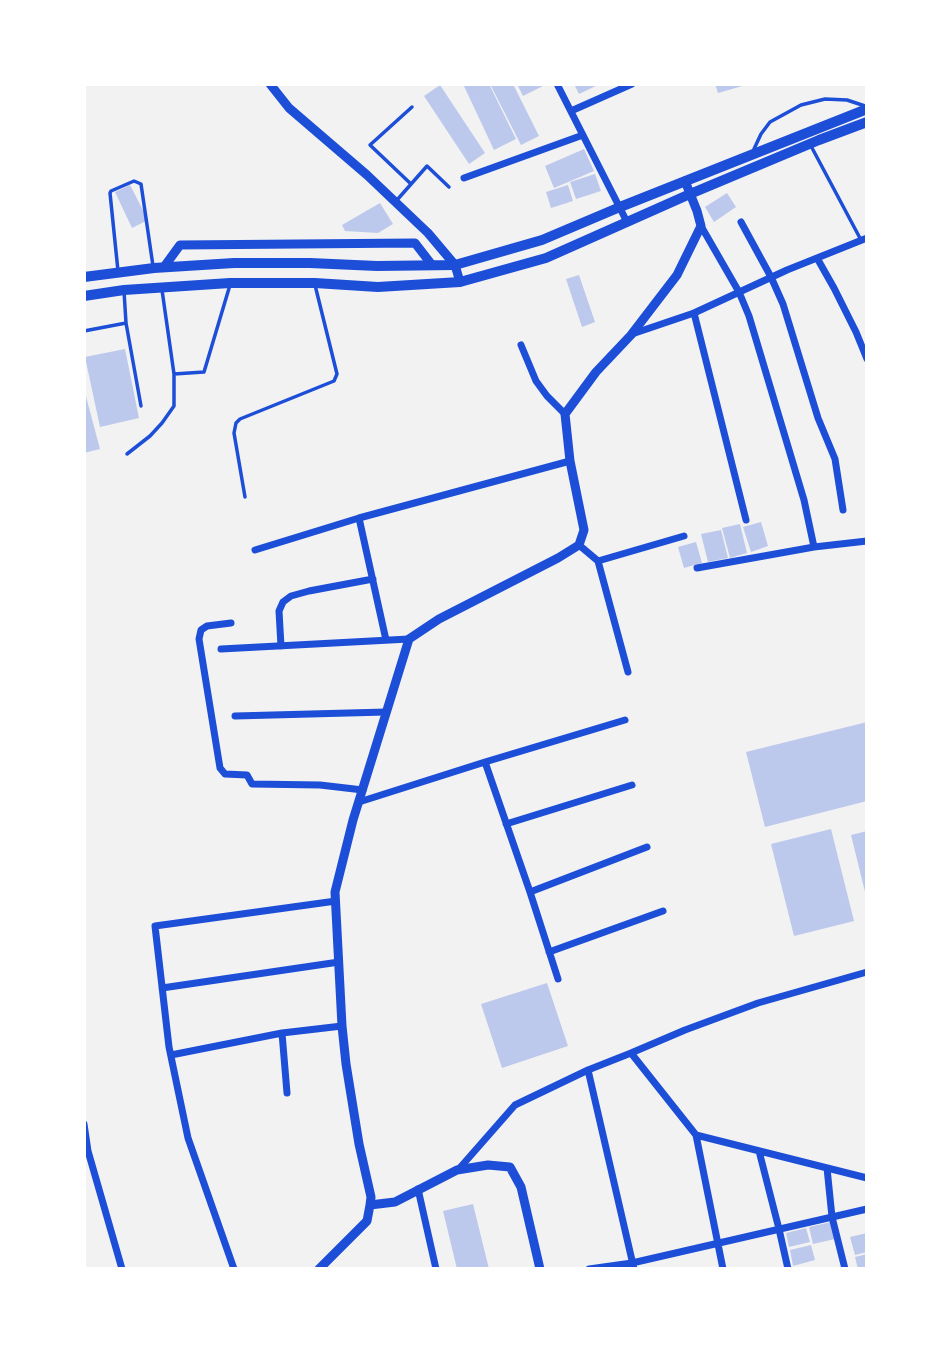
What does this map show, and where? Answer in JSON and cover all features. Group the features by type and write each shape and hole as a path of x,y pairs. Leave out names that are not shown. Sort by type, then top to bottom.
{"main road":[{"path":"84,277 159,267 234,263 455,265 542,240 620,206 867,108"},
{"path":"84,296 124,290 230,283 315,283 378,287 460,282 546,258 690,194 867,122"}],"street":[{"path":"270,84 289,108 367,175 428,233 455,265 460,282"},
{"path":"557,84 627,222"},
{"path":"571,111 632,84"},
{"path":"464,178 583,135"},
{"path":"685,181 701,226 739,292 749,316 804,500 814,547"},
{"path":"741,222 783,304 818,418 835,459 843,510"},
{"path":"565,414 596,372 631,335 677,275 701,226"},
{"path":"631,335 694,313 771,277 864,239"},
{"path":"159,267 180,245 387,243 415,243 432,265"},
{"path":"817,258 856,332 867,359"},
{"path":"694,313 746,520"},
{"path":"221,649 409,639 439,619 579,545 584,530 570,461 565,414 537,381 521,345"},
{"path":"254,550 359,518 570,461"},
{"path":"359,518 386,640"},
{"path":"598,561 684,536"},
{"path":"696,568 814,547 867,541"},
{"path":"579,545 598,561 628,672"},
{"path":"281,646 279,611 283,603 292,596 373,579"},
{"path":"231,623 207,626 201,630 200,639 220,768 225,774 247,775 252,784 320,785 362,790"},
{"path":"318,1269 367,1221 370,1205 342,1026 335,892 362,790 409,639"},
{"path":"236,716 386,712"},
{"path":"359,802 625,720"},
{"path":"485,762 558,979"},
{"path":"506,824 632,785"},
{"path":"530,892 647,847"},
{"path":"234,1269 188,1138 171,1055 155,926 336,901"},
{"path":"549,952 663,911"},
{"path":"162,988 340,962"},
{"path":"457,1170 515,1105 588,1070 685,1030 758,1003 867,972"},
{"path":"171,1055 282,1033 342,1026"},
{"path":"282,1033 287,1093"},
{"path":"631,1053 696,1135 723,1269"},
{"path":"588,1070 633,1266"},
{"path":"84,1124 88,1151 122,1269"},
{"path":"696,1135 867,1178"},
{"path":"758,1151 788,1269"},
{"path":"370,1205 395,1202 457,1170 488,1164 510,1167 521,1186 540,1269"},
{"path":"827,1168 832,1217 845,1269"},
{"path":"418,1189 436,1269"},
{"path":"589,1269 633,1266 718,1243 867,1209"}],"lane":[{"path":"752,154 761,134 771,122 801,106 825,99 847,100 867,108"},
{"path":"411,184 370,145 412,107"},
{"path":"810,144 864,239"},
{"path":"395,201 427,166 449,187"},
{"path":"119,272 110,193 134,181 141,184 159,267"},
{"path":"174,374 204,372 230,283"},
{"path":"245,497 234,433 236,424 240,419 334,381 337,374 315,283"},
{"path":"127,454 150,436 174,406 174,374 161,287"},
{"path":"124,290 126,323 141,406"},
{"path":"84,331 126,323"}],"building":[{"path":"463,84 489,84 516,139 494,150"},
{"path":"490,84 513,84 539,136 521,145"},
{"path":"517,84 547,84 523,96"},
{"path":"574,84 600,84 579,94"},
{"path":"715,84 746,84 746,85 718,93"},
{"path":"440,85 485,153 469,164 424,96"},
{"path":"584,149 594,171 554,188 545,166"},
{"path":"595,174 601,191 576,199 570,182"},
{"path":"130,185 148,220 132,228 115,192"},
{"path":"568,185 573,201 551,208 546,192"},
{"path":"727,193 736,207 714,222 705,207"},
{"path":"380,203 393,224 378,233 345,231 342,225"},
{"path":"579,275 595,322 582,327 566,279"},
{"path":"125,349 139,418 100,427 85,357"},
{"path":"84,389 100,449 84,453"},
{"path":"761,522 768,546 751,552 743,527"},
{"path":"740,524 747,553 730,558 722,528"},
{"path":"721,530 728,558 708,562 701,534"},
{"path":"696,542 702,563 684,568 678,547"},
{"path":"867,722 867,801 765,827 746,752"},
{"path":"831,829 854,921 794,936 771,844"},
{"path":"867,831 867,895 866,896 851,835"},
{"path":"547,983 568,1046 502,1068 481,1004"},
{"path":"473,1204 489,1269 457,1269 443,1211"},
{"path":"831,1222 835,1239 813,1244 809,1227"},
{"path":"806,1228 810,1242 789,1247 786,1233"},
{"path":"867,1233 867,1252 855,1255 850,1237"},
{"path":"811,1245 815,1260 793,1266 790,1250"},
{"path":"867,1254 867,1269 858,1269 855,1257"}]}
